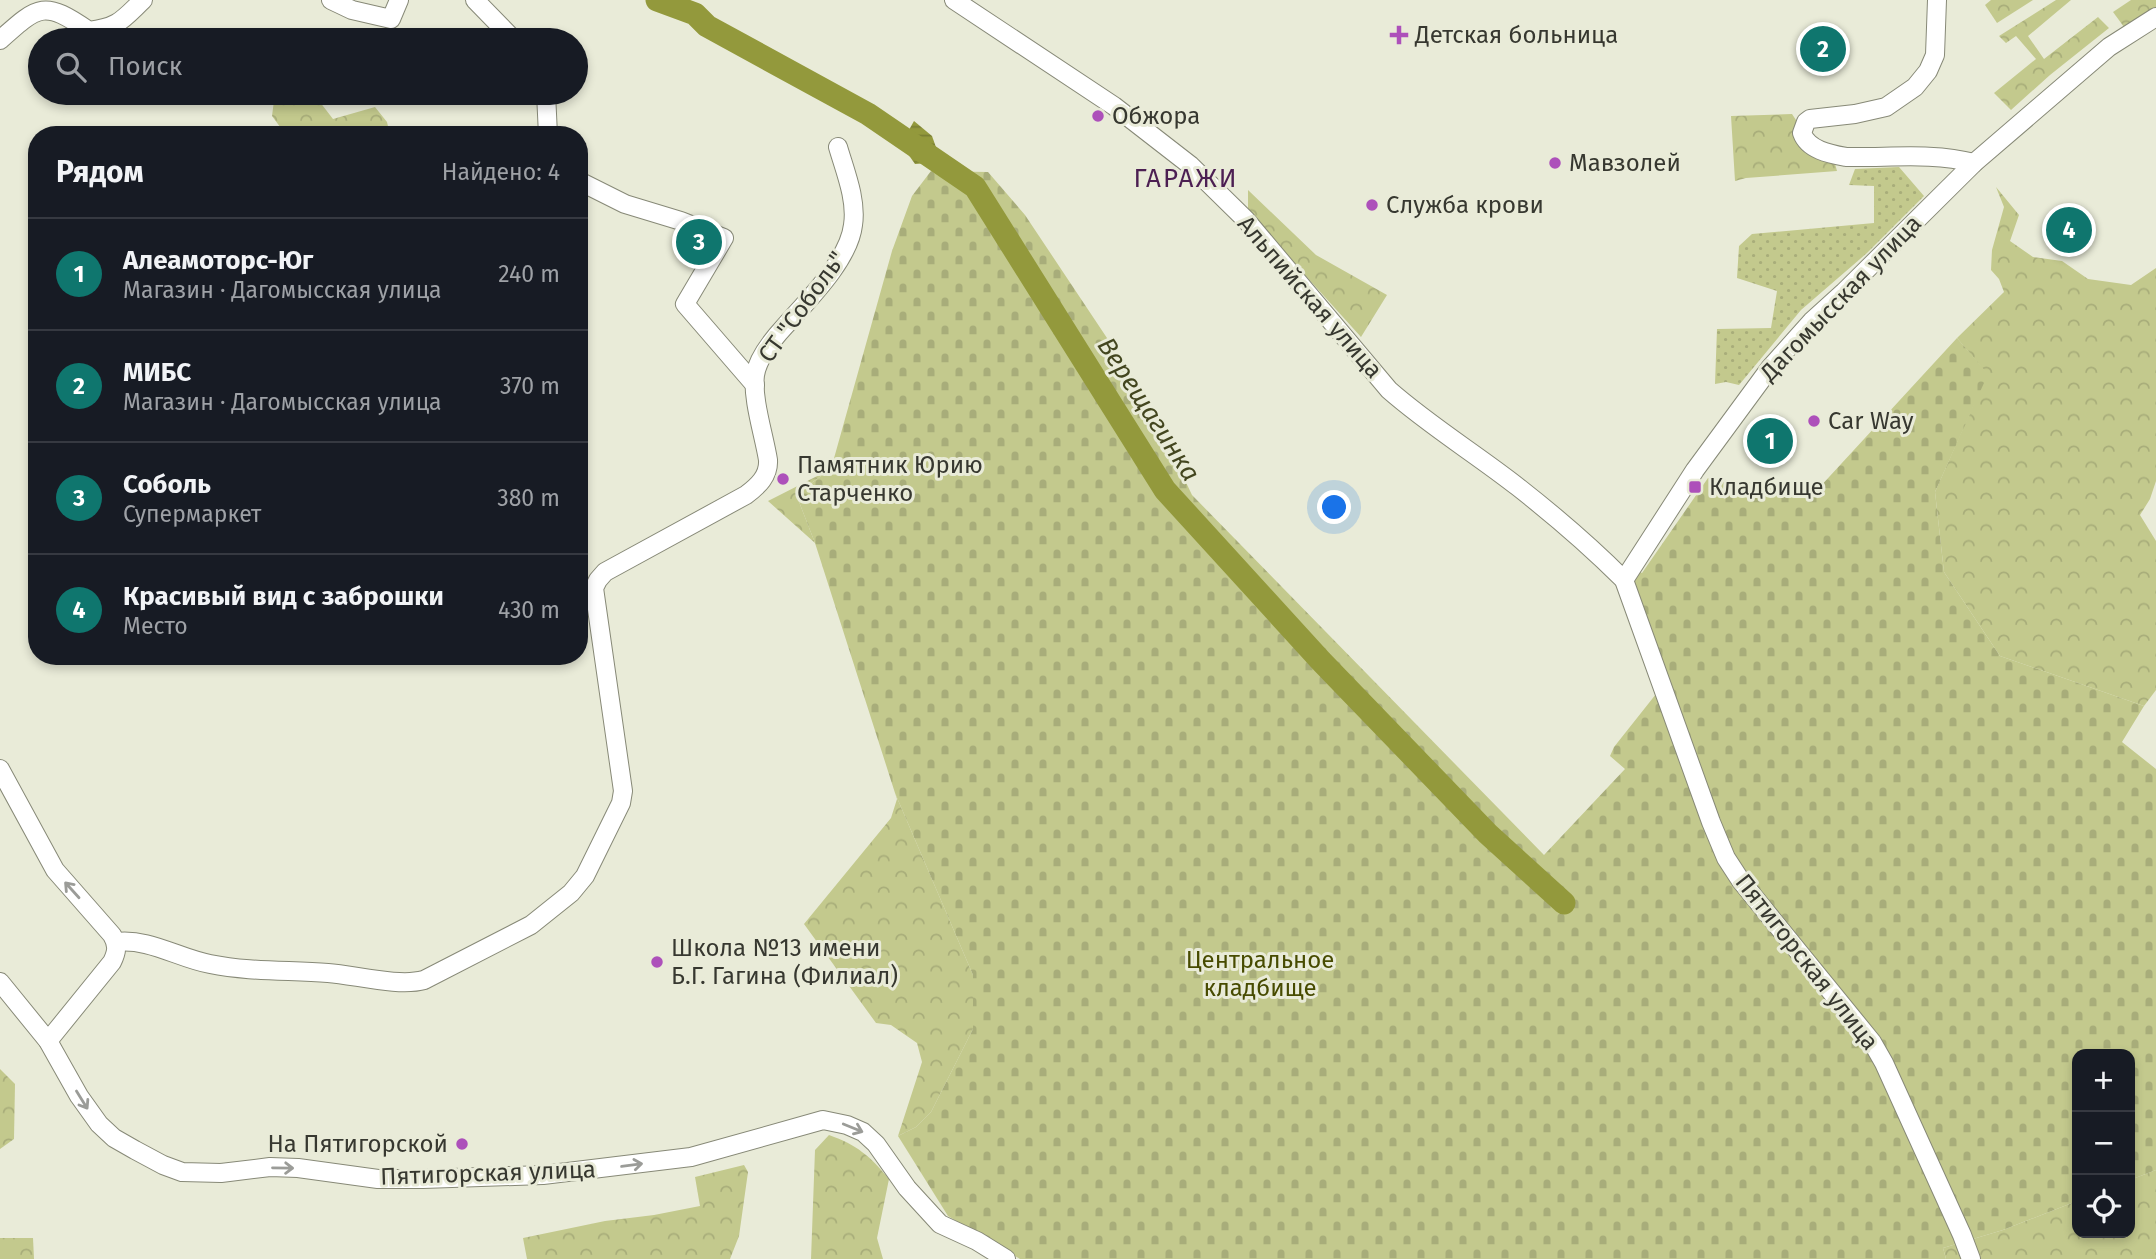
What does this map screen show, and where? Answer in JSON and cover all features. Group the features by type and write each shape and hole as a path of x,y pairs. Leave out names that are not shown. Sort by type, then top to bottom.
{"street":[{"path":"110,28 144,0"},
{"path":"331,0 352,10 391,19 399,0"},
{"path":"475,0 502,28"},
{"name":"Альпийская улица","path":"954,0 1114,106 1190,165 1246,220 1389,390 1416,414 1517,487 1595,551 1624,580"},
{"path":"1937,0 1935,55 1915,87 1886,107 1810,119 1802,133 1812,146 1846,157 1934,156 1974,163"},
{"path":"0,40 35,9 44,5 59,8 86,28"},
{"name":"Дагомысская улица","path":"1624,580 1695,470 1770,368 1812,321 1974,163 2109,47 2156,17"},
{"path":"547,105 548,126"},
{"name":"СТ \"Соболь\"","path":"116,942 135,942 207,964 228,967 325,972 411,983 424,980 531,925 571,893 585,876 623,797 594,588 605,572 746,495 757,486 769,469 755,385 756,372 764,353 827,278 850,239 854,225 852,207 848,180 838,147"},
{"path":"588,186 625,204 681,221 724,238 685,304 755,385"},
{"name":"Пятигорская улица","path":"1624,580 1726,858 1741,881 1872,1042 1962,1235 1970,1259"},
{"path":"0,769 55,870 116,942 116,953 112,962 48,1041"},
{"name":"Пятигорская улица","path":"0,982 48,1041 79,1096 99,1124 114,1138 163,1165 182,1172 221,1173 271,1167 379,1179 543,1175 691,1157 823,1121 847,1125 863,1132 876,1144 906,1188 940,1224 1006,1259"}],"green space":[{"path":"1991,0 2033,0 1997,23 1985,5"},
{"path":"2056,0 2071,0 2028,36 2044,59 2098,17 2109,28 2011,110 1994,93 2036,59 2016,36 2006,43 1999,36"},
{"path":"2131,0 2156,0 2156,13 2127,31 2113,12"},
{"path":"273,105 322,105 333,119 375,107 388,126 279,126 272,116"},
{"path":"1792,114 1796,120 1800,141 1834,160 1837,171 1735,181 1731,116"},
{"path":"1899,167 1924,196 1867,253 1801,310 1739,385 1726,382 1715,384 1717,329 1771,328 1777,291 1737,278 1739,246 1752,234 1874,223 1874,186 1849,185 1855,169"},
{"name":"Центральное кладбище","path":"931,171 988,172 1025,215 1143,392 1192,495 1544,855 1625,769 1610,756 1614,747 1660,689 1626,565 1642,573 1708,478 1818,489 1957,338 1988,374 1935,492 1944,572 2000,656 2144,706 2122,742 2156,769 2156,1170 2135,1178 2135,1049 2072,1049 2072,1203 2003,1230 1943,1248 1946,1259 1020,1259 948,1216 898,1136 916,1127 931,1112 973,1029 973,975 895,793 815,543 796,494 831,469 892,251 912,196"},
{"path":"1996,187 2019,215 2010,241 2033,257 2062,261 2088,279 2131,285 2156,268 2156,481 2150,499 2140,515 2156,541 2156,690 2144,706 2000,656 1944,572 1935,492 1987,374 1957,338 2004,292 1999,279 1991,270 1992,250 2004,207"},
{"path":"1248,190 1316,255 1387,295 1361,337 1248,212"},
{"path":"831,469 796,494 815,543 768,501"},
{"path":"895,793 973,975 973,1029 931,1112 916,1127 898,1136 922,1062 917,1043 891,1025 876,1023 804,924 891,818 897,799"},
{"path":"0,1069 15,1084 14,1139 0,1149"},
{"path":"829,1135 862,1152 889,1179 877,1238 883,1259 811,1259 815,1150"},
{"path":"744,1165 748,1172 739,1236 730,1259 527,1259 523,1238 605,1221 700,1206 695,1177"},
{"path":"2156,1170 2156,1259 1946,1259 1943,1248 2003,1230 2072,1203 2072,1238 2135,1238 2135,1178"},
{"path":"0,1238 33,1238 34,1259 0,1259"}],"shaded area":[{"path":"914,121 932,136 937,150 928,163 915,164 901,144"}],"waterway":[{"name":"Верещагинка","path":"657,0 695,14 707,26 868,114 975,187 1165,490 1321,661 1488,834 1564,903"}],"place":[{"name":"Детская больница","path":"1399,35"},
{"name":"МИБС","path":"1823,49"},
{"name":"Обжора","path":"1098,116"},
{"name":"Мавзолей","path":"1555,163"},
{"name":"Служба крови","path":"1372,205"},
{"name":"Красивый вид с заброшки","path":"2069,230"},
{"name":"Соболь","path":"699,242"},
{"name":"Car Way","path":"1814,421"},
{"name":"Алеамоторс-Юг","path":"1770,441"},
{"name":"Памятник Юрию Старченко","path":"783,479"},
{"name":"Кладбище","path":"1695,487"},
{"name":"Школа №13 имени Б.Г. Гагина (Филиал)","path":"657,962"},
{"name":"На Пятигорской","path":"462,1144"}],"district":[{"name":"ГАРАЖИ","path":"1186,178"}]}
